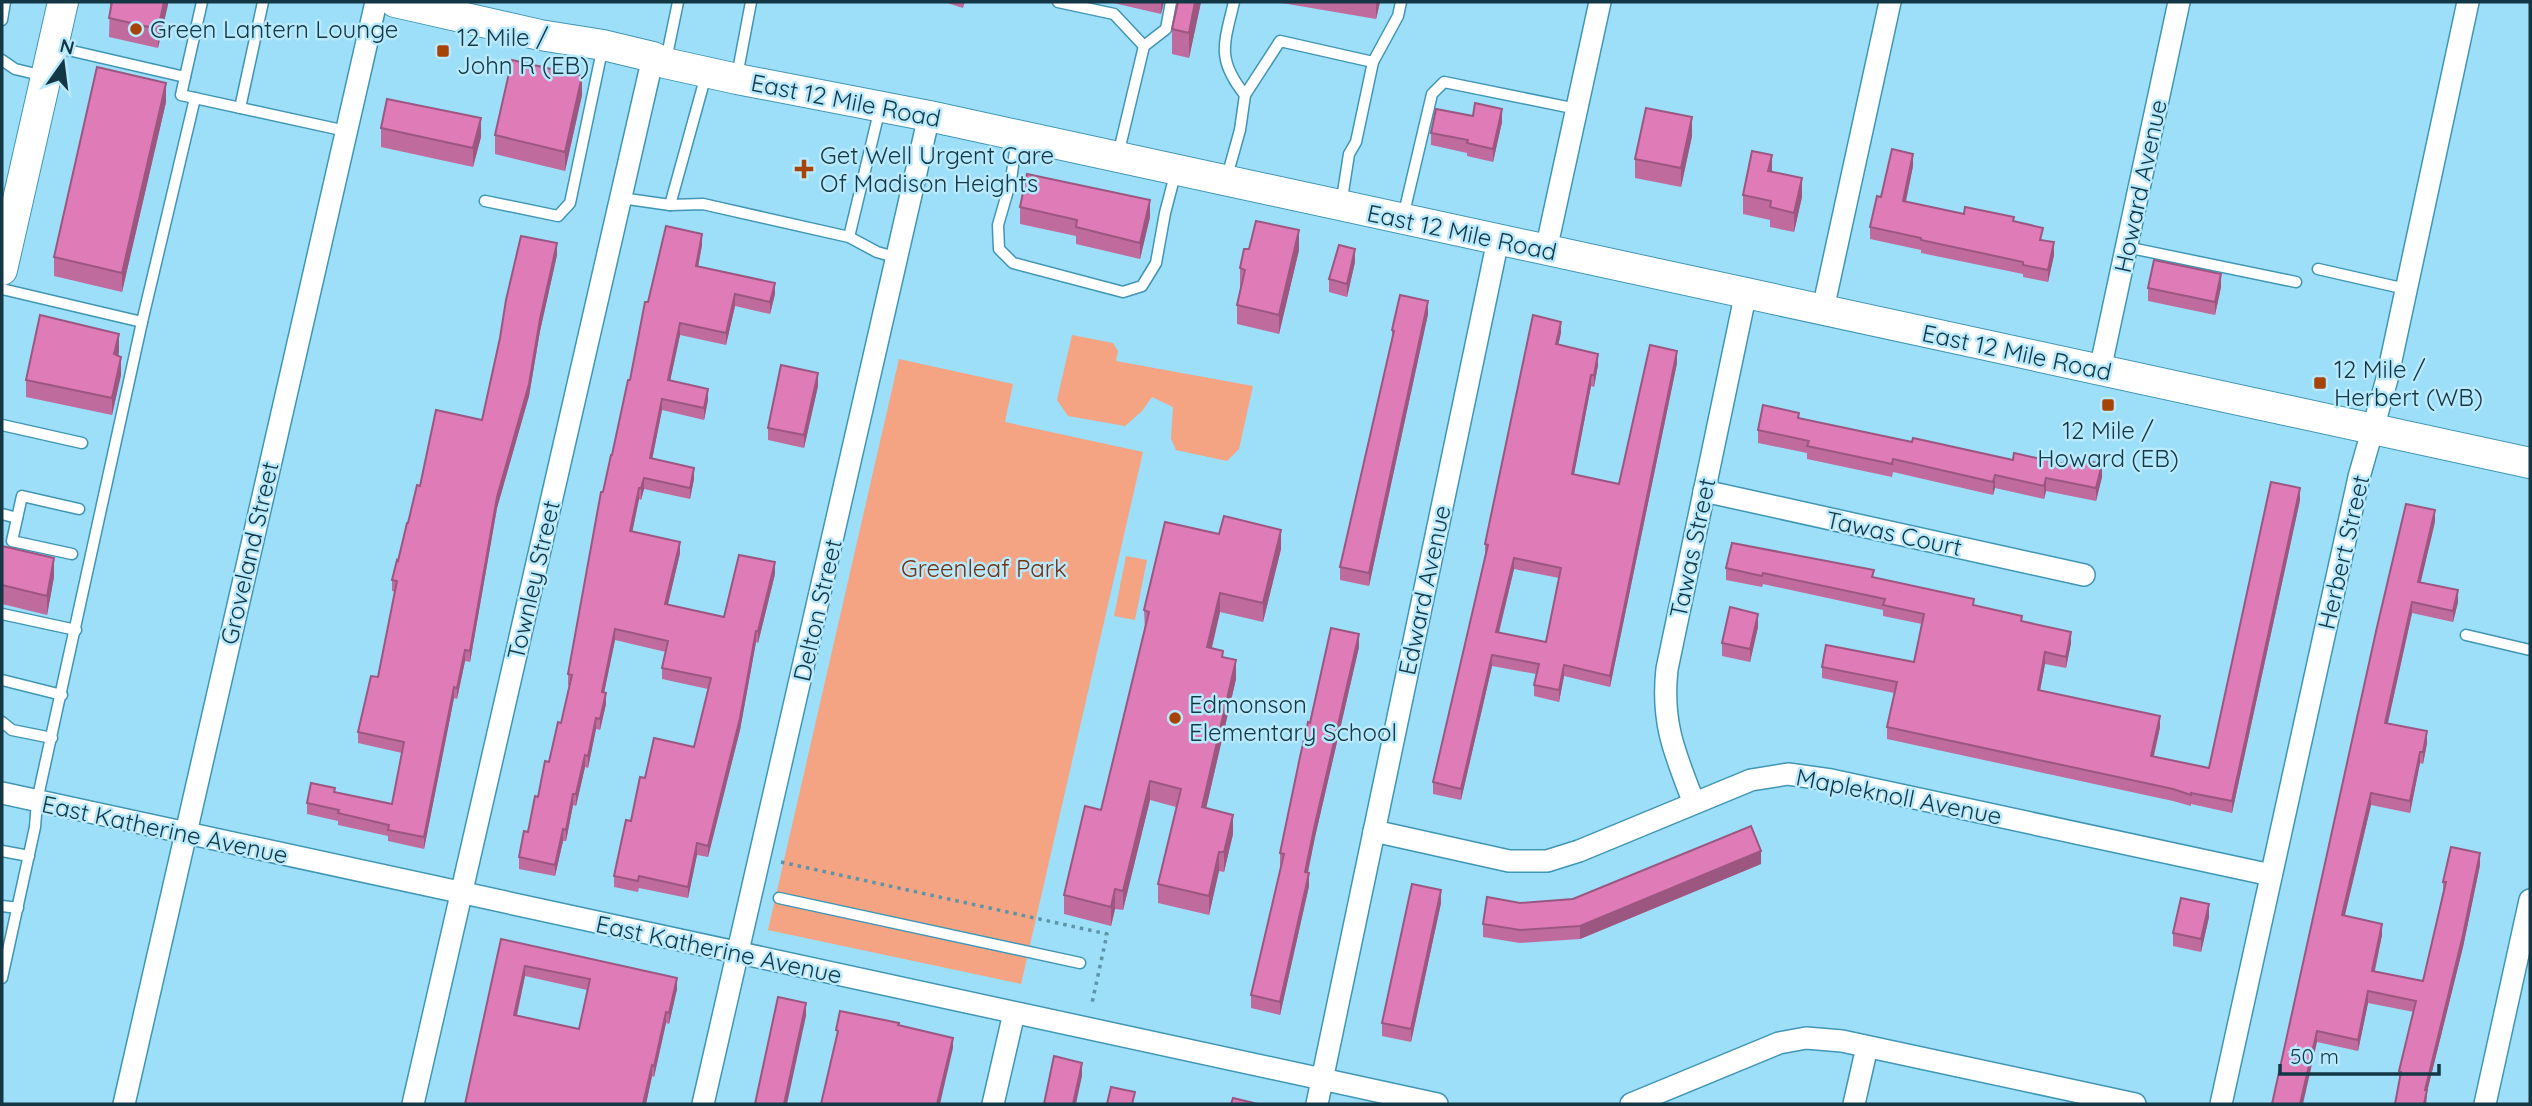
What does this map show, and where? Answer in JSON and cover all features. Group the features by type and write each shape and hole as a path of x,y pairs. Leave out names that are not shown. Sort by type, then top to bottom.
{"main road":[{"path":"2,270 63,2"},
{"name":"East 12 Mile Road","path":"395,2 467,14 540,35 603,45 737,79 929,116 2530,463"}],"street":[{"name":"Groveland Street","path":"124,1104 376,2"},
{"path":"1546,250 1600,2"},
{"path":"1823,310 1890,2"},
{"name":"Howard Avenue","path":"2100,370 2179,2"},
{"name":"Herbert Street","path":"2221,1104 2359,477 2406,289 2468,2"},
{"name":"Townley Street","path":"414,1104 621,198 659,60"},
{"name":"Delton Street","path":"703,1104 929,116"},
{"name":"Edward Avenue","path":"1317,1104 1498,240"},
{"name":"Tawas Street","path":"1694,803 1669,737 1664,689 1746,292"},
{"name":"Tawas Court","path":"1704,491 2084,575"},
{"name":"Mapleknoll Avenue","path":"1374,831 1509,861 1547,861 1579,851 1751,780 1771,775 1807,775 2271,875"},
{"name":"East Katherine Avenue","path":"2,793 1437,1104"},
{"path":"2485,1104 2530,900"},
{"path":"993,1104 1014,1013"},
{"path":"1631,1104 1750,1054 1794,1040 1826,1039 2135,1104"},
{"path":"1854,1104 1867,1046"}],"lane":[{"path":"2,20 5,2"},
{"path":"202,2 181,95 346,131"},
{"path":"240,108 264,2"},
{"path":"659,60 678,2"},
{"path":"737,79 751,2"},
{"path":"1058,2 1114,15 1144,46"},
{"path":"1118,158 1144,46 1166,29 1171,2"},
{"path":"1234,2 1223,47 1229,76 1245,95"},
{"path":"1341,206 1349,154 1356,142 1373,62 1398,16 1401,2"},
{"path":"1226,180 1240,130 1245,95 1280,41 1373,62"},
{"path":"485,201 558,216 570,203 603,45"},
{"path":"53,46 185,77"},
{"path":"2,60 15,69 46,76"},
{"path":"670,205 707,72"},
{"path":"1402,220 1432,94 1444,82 1577,109"},
{"path":"2,978 35,827 37,801 142,322 195,98"},
{"path":"849,237 880,108"},
{"path":"1017,137 1011,180 998,225 999,249 1013,263 1123,292 1142,286 1156,263 1164,213 1176,170"},
{"path":"621,198 670,205 703,204 849,237 877,252 898,258"},
{"path":"2126,247 2296,282"},
{"path":"2318,270 2406,289"},
{"path":"2,289 142,322"},
{"path":"2,425 82,443"},
{"path":"72,554 12,541 23,496 79,509"},
{"path":"2,514 18,518"},
{"path":"2,614 76,630"},
{"path":"2466,635 2530,650"},
{"path":"2,680 62,695"},
{"path":"2,722 12,730 52,738"},
{"path":"2,851 29,856"},
{"path":"779,898 1080,963"},
{"path":"2,906 18,908"}],"path":[{"path":"780,862 1107,934 1092,1003"}],"green space":[{"path":"1072,335 1113,343 1118,351 1116,361 1253,386 1239,449 1227,461 1176,450 1171,439 1173,407 1152,397 1142,411 1125,426 1068,416 1057,400"},
{"name":"Greenleaf Park","path":"899,359 1013,384 1005,422 1143,452 1021,984 768,930"},
{"path":"1126,556 1147,560 1135,620 1114,616"}],"building":[{"path":"112,2 164,2 158,29 109,18"},
{"path":"1178,2 1195,2 1189,33 1172,29"},
{"path":"512,60 582,76 565,152 495,135"},
{"path":"97,67 166,83 122,273 54,257"},
{"path":"387,99 481,118 473,148 381,128"},
{"path":"1475,103 1502,109 1493,149 1467,143 1468,140 1431,133 1436,109 1473,116"},
{"path":"1646,108 1692,117 1681,168 1635,159"},
{"path":"1892,149 1913,154 1903,201 1964,214 1965,207 2014,217 2013,221 2043,228 2040,240 2054,242 2048,270 1870,227 1877,196 1881,197"},
{"path":"1752,151 1772,155 1768,171 1802,178 1794,213 1770,207 1771,201 1743,195"},
{"path":"1027,174 1150,200 1140,243 1076,227 1077,220 1020,207"},
{"path":"1256,221 1299,230 1279,315 1237,305 1245,270 1240,268 1244,249 1249,249"},
{"path":"666,226 702,234 696,266 775,283 770,302 735,294 726,333 680,323 668,380 708,389 704,408 662,399 650,458 694,468 690,488 644,478 639,488 630,531 680,542 665,604 724,617 739,555 775,562 756,631 740,718 708,846 697,843 688,887 639,876 638,881 614,876 626,820 631,821 640,777 645,778 654,738 694,747 711,678 662,668 668,641 615,629 602,692 606,693 600,719 596,718 588,756 585,755 576,794 573,794 555,865 519,857 524,831 528,832 535,796 538,797 545,761 549,762 558,722 561,723 572,675 568,674 601,492 630,380 645,302 648,302"},
{"path":"521,236 557,243 529,384 497,497 470,651 465,650 457,688 454,687 424,837 388,830 389,825 307,803 311,783 335,788 334,792 392,804 404,742 358,732 371,676 378,677 397,581 392,580 417,485 420,486 436,410 482,420"},
{"path":"1339,245 1355,249 1347,284 1329,279"},
{"path":"2154,260 2221,274 2215,302 2148,288"},
{"path":"1400,295 1428,301 1369,573 1340,567"},
{"path":"40,315 119,334 114,354 121,357 112,398 26,380"},
{"path":"1533,315 1561,322 1556,344 1598,354 1594,375 1591,375 1572,474 1619,484 1650,345 1677,351 1610,676 1564,665 1559,690 1534,685 1539,664 1492,655 1461,789 1433,782 1488,545 1485,544","holes":["1514,558 1561,568 1546,642 1496,632"]},
{"path":"781,365 818,373 804,435 768,428"},
{"path":"1763,405 1799,413 1798,418 1912,442 1913,438 2013,460 2014,453 2064,464 2066,456 2102,464 2096,488 2046,478 2044,486 1995,475 1993,482 1893,459 1892,464 1807,446 1809,441 1758,430"},
{"path":"2271,482 2300,488 2232,801 2191,795 1887,727 1897,682 1822,667 1826,645 1914,662 1924,614 1883,605 1885,599 1763,573 1762,576 1726,568 1732,543 1874,570 1872,577 1974,599 1973,605 2022,616 2021,621 2071,632 2066,657 2045,652 2038,690 2160,716 2151,756 2209,768"},
{"path":"2406,504 2435,510 2418,582 2458,590 2453,611 2412,602 2385,723 2427,731 2423,752 2420,752 2410,801 2371,793 2342,915 2382,924 2372,971 2423,981 2446,882 2443,882 2451,847 2480,853 2463,935 2425,1090 2424,1104 2395,1104 2401,1072 2399,1071 2416,1001 2368,991 2358,1040 2317,1031 2300,1104 2272,1104 2377,627"},
{"path":"1224,516 1281,530 1263,603 1220,593 1207,647 1223,651 1222,657 1236,660 1202,807 1233,815 1224,852 1219,852 1209,896 1158,884 1181,789 1150,781 1123,891 1115,889 1111,907 1064,895 1085,806 1101,810 1149,612 1144,610 1165,522 1219,534"},
{"path":"2,546 54,558 47,596 2,585"},
{"path":"1730,607 1758,614 1750,649 1722,643"},
{"path":"1331,628 1359,634 1315,824 1305,872 1309,873 1280,1002 1251,995 1284,854 1280,853 1300,757"},
{"path":"1751,826 1761,851 1580,926 1520,930 1483,924 1487,897 1520,903 1573,899"},
{"path":"1412,884 1441,890 1411,1029 1382,1023"},
{"path":"2181,898 2209,904 2201,939 2173,933"},
{"path":"501,939 677,978 643,1104 465,1104","holes":["525,966 590,979 579,1029 514,1015"]},
{"path":"778,997 806,1003 784,1104 755,1104"},
{"path":"840,1011 953,1038 937,1104 821,1104"},
{"path":"1054,1056 1082,1063 1073,1104 1044,1104"},
{"path":"1111,1087 1135,1092 1132,1104 1107,1104"},
{"path":"1233,1098 1258,1104 1231,1104"}],"place":[{"name":"Green Lantern Lounge","path":"136,29"},
{"name":"12 Mile / John R (EB)","path":"443,51"},
{"name":"Get Well Urgent Care Of Madison Heights","path":"804,169"},
{"name":"12 Mile / Herbert (WB)","path":"2320,383"},
{"name":"12 Mile / Howard (EB)","path":"2108,405"},
{"name":"Edmonson Elementary School","path":"1175,718"}]}
